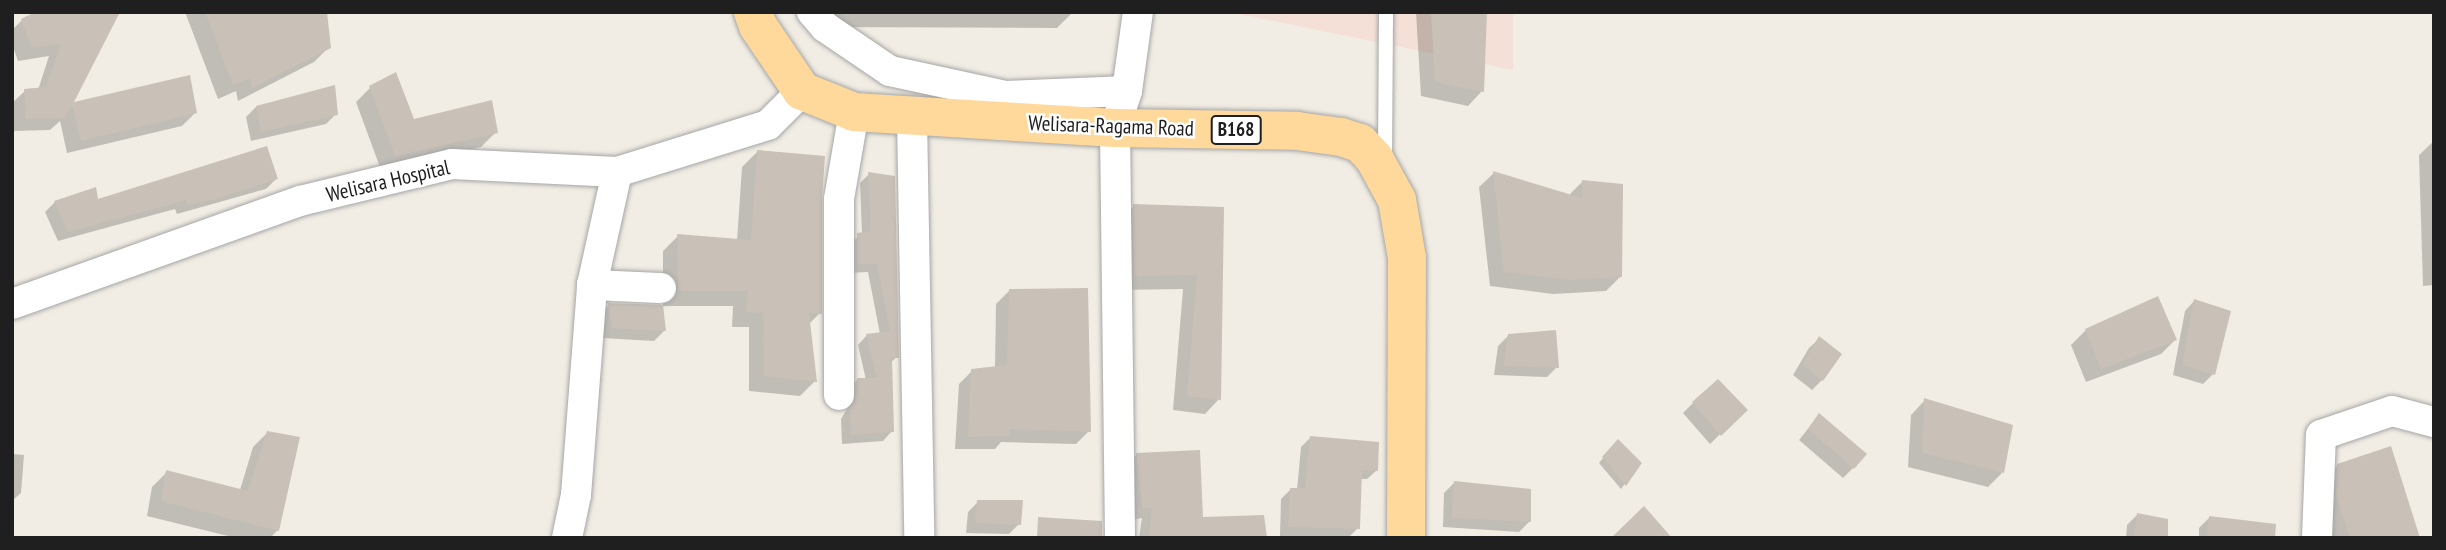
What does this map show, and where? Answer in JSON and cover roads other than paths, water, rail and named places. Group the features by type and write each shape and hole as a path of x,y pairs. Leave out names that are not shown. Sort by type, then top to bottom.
{"main road":[{"path":"753,12 758,26 802,91"},
{"name":"Welisara-Ragama Road","path":"802,91 854,112 1115,128 1297,131 1341,137 1360,143 1384,175 1397,200 1407,258 1406,538"}],"street":[{"path":"812,12 825,27 890,71 1006,96 1127,91"},
{"path":"1120,538 1115,128 1127,91 1138,12"},
{"name":"Welisara Hospital","path":"12,304 300,201 452,164 617,172 768,125 802,91"},
{"path":"839,395 839,200 854,112"},
{"path":"912,117 919,538"},
{"path":"567,538 576,495 592,285 617,172"},
{"path":"592,285 661,288"},
{"path":"2317,538 2321,435 2392,411 2434,422"}],"lane":[{"path":"1384,175 1386,12"}]}
